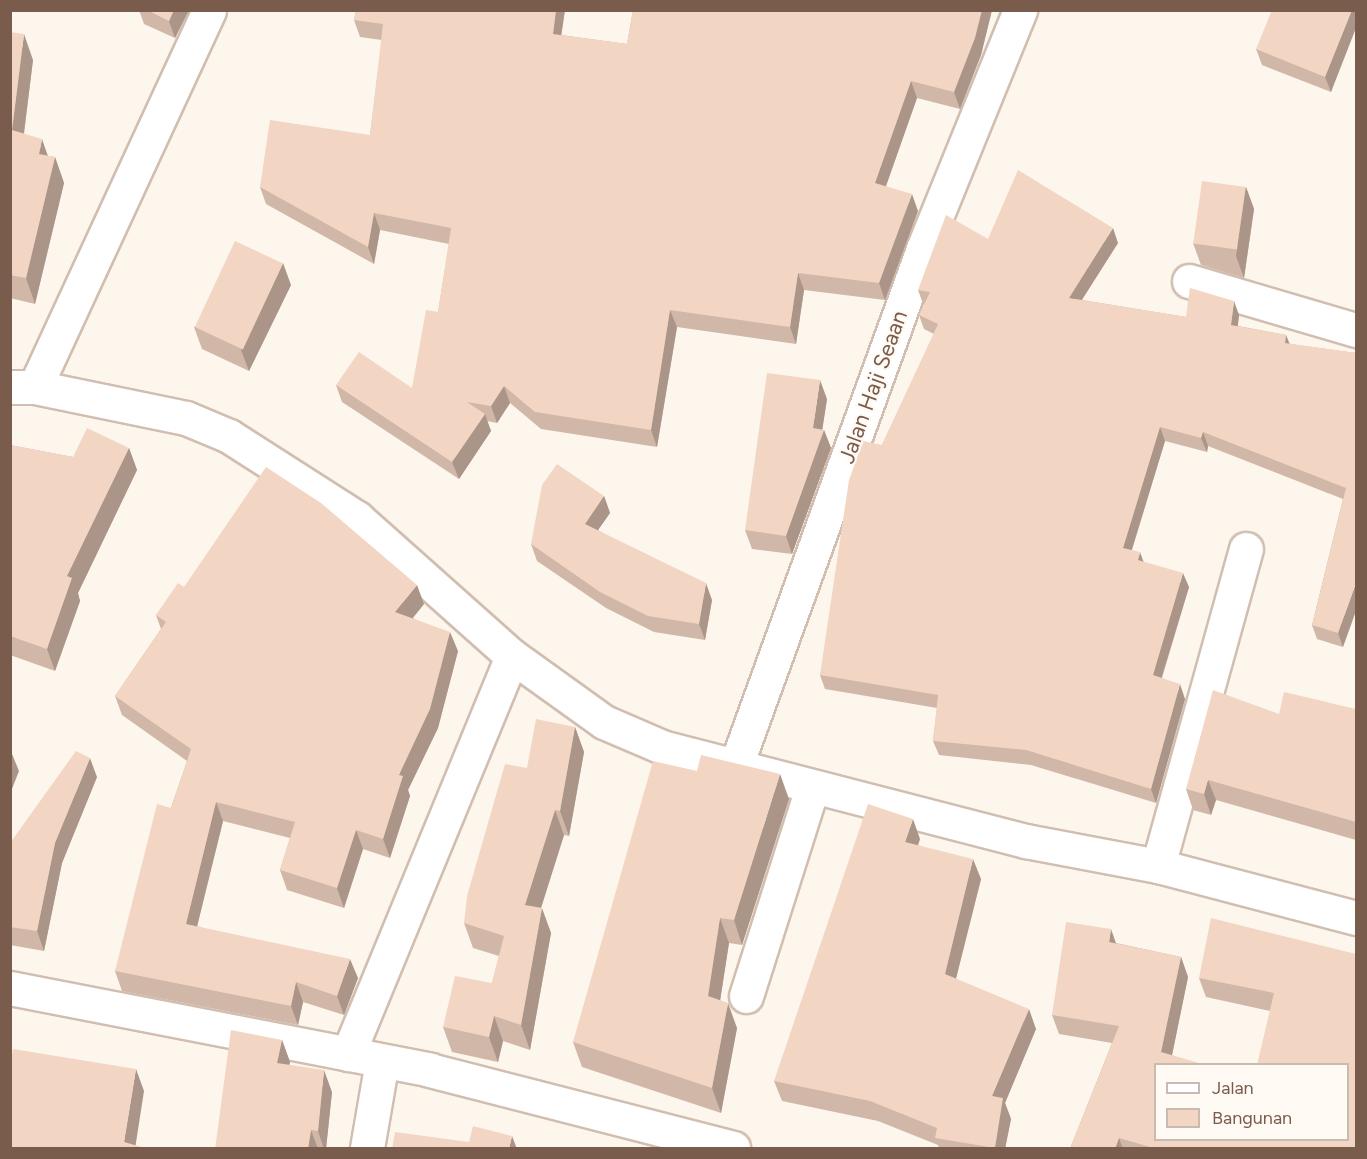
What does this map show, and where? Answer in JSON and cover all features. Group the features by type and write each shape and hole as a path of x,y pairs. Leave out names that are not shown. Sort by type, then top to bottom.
{"street":[{"path":"209,10 22,387 186,418 229,436 357,518 512,656 604,722 735,768 1026,841 1158,866 1356,918"},
{"name":"Jalan Haji Seaan","path":"735,768 923,249 1020,10"},
{"path":"1189,281 1356,330"},
{"path":"1158,866 1246,549"},
{"path":"348,1054 512,656"},
{"path":"746,996 812,788"},
{"path":"10,988 382,1061 733,1149"},
{"path":"367,1149 382,1061"}],"building":[{"path":"147,10 174,10 169,21"},
{"path":"356,10 556,10 553,34 627,44 633,10 982,10 975,38 954,92 911,81 875,183 912,194 879,283 798,273 790,327 670,310 651,430 535,412 504,386 491,406 467,402 485,414 452,462 336,385 359,352 412,388 426,310 438,312 451,228 374,213 368,247 260,187 270,120 370,135 383,24 354,20"},
{"path":"1272,10 1352,10 1325,77 1256,49"},
{"path":"10,32 24,34 12,130 42,139 39,154 55,157 26,278 10,275"},
{"path":"1018,170 1113,228 1069,298 1186,317 1190,288 1234,301 1231,325 1286,335 1285,343 1356,353 1356,583 1338,633 1312,625 1346,488 1203,432 1201,438 1160,427 1123,548 1140,552 1138,560 1183,573 1153,675 1180,684 1151,789 1026,750 933,741 938,695 820,675 849,480 863,441 882,445 938,324 919,315 930,292 918,290 946,215 988,239"},
{"path":"1202,181 1246,187 1237,250 1193,243"},
{"path":"235,241 283,263 243,349 195,327"},
{"path":"767,373 820,380 813,428 824,430 786,536 745,530"},
{"path":"87,428 129,448 67,576 72,578 47,649 10,636 10,445 73,457"},
{"path":"557,464 604,496 585,524 706,583 699,624 648,616 600,592 531,544 542,485"},
{"path":"266,467 321,503 417,585 395,612 450,632 430,709 399,775 403,776 383,839 356,830 337,888 280,870 295,822 216,802 186,924 350,959 337,996 296,982 291,1006 115,971 157,804 171,808 191,749 115,696 166,622 156,615 178,583 184,587"},
{"path":"1213,690 1279,714 1284,692 1356,709 1356,822 1208,780 1204,794 1186,789"},
{"path":"536,719 575,727 560,811 555,810 525,905 542,908 521,1025 494,1016 489,1037 443,1027 455,976 492,983 504,936 464,923 467,896 505,764 527,768"},
{"path":"76,751 90,758 55,843 37,931 10,927 10,843"},
{"path":"701,755 780,774 734,920 720,918 708,996 728,1003 712,1088 573,1042 653,761 697,771"},
{"path":"868,804 913,819 905,842 973,859 945,974 1029,1009 992,1096 1003,1098 995,1148 935,1138 937,1128 870,1101 774,1081"},
{"path":"1211,918 1356,954 1356,1149 1157,1149 1119,1138 1115,1149 1079,1149 1071,1146 1119,1026 1052,1015 1066,922 1111,929 1109,942 1181,957 1161,1052 1199,1063 1154,1063 1154,1141 1349,1141 1349,1063 1257,1063 1274,993 1199,978"},
{"path":"231,1030 282,1040 277,1063 324,1070 318,1131 311,1130 308,1149 215,1149"},
{"path":"13,1049 136,1069 124,1142 149,1149 10,1149 10,1066"},
{"path":"473,1126 512,1136 509,1149 392,1149 395,1132 469,1142"}]}
